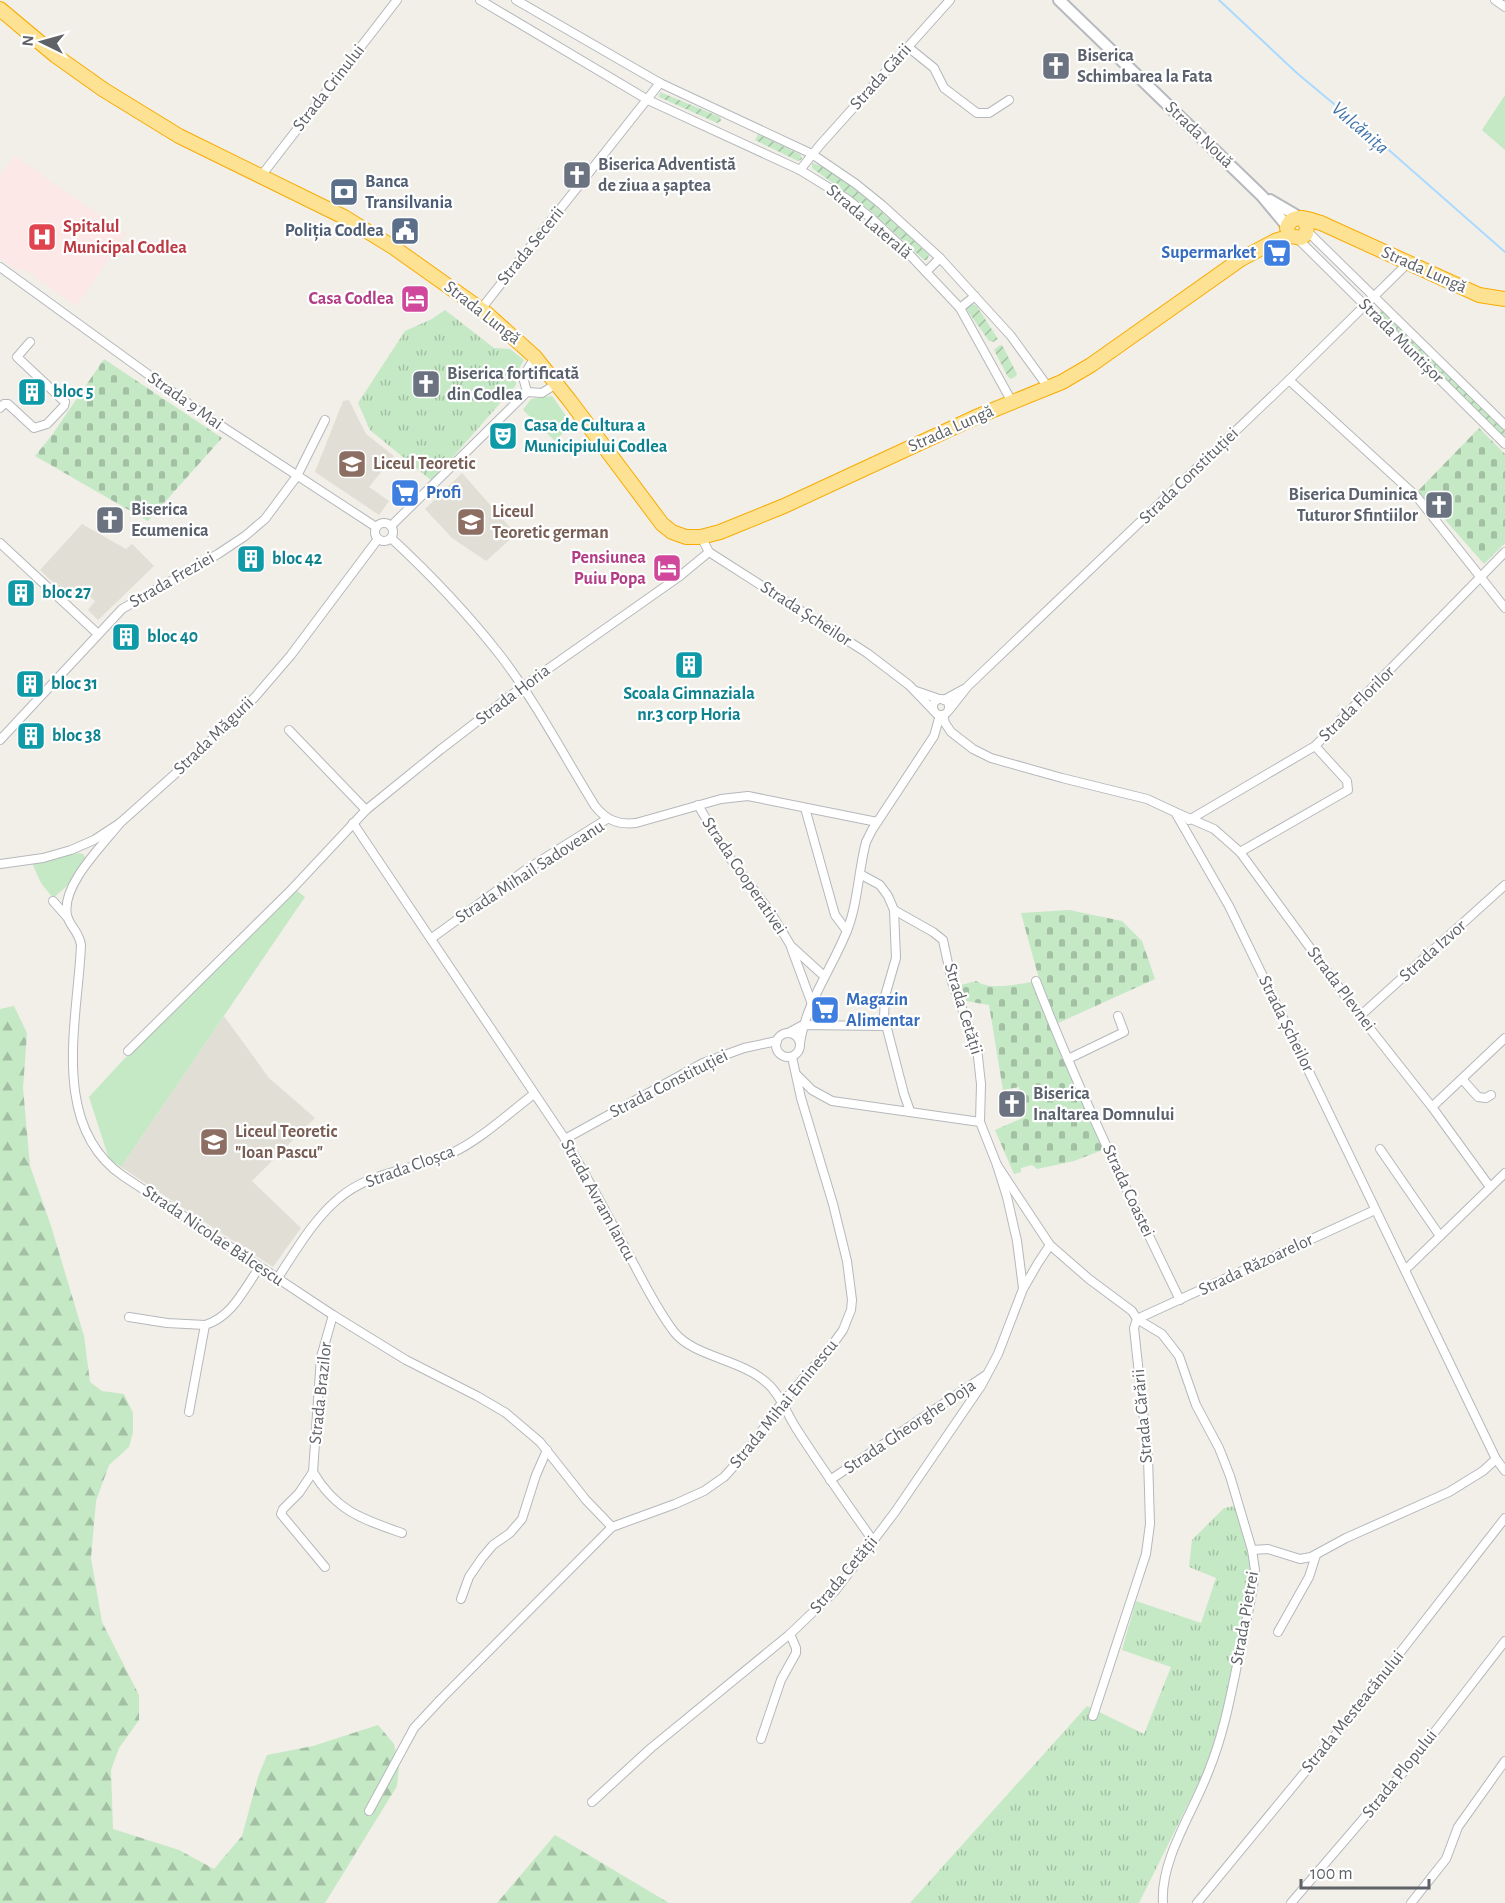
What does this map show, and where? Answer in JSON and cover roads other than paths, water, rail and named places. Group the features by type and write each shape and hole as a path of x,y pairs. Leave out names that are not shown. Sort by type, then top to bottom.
{"highway":[{"name":"Strada Lungă","path":"0,9 56,56 104,90 178,136 344,217 393,247 481,309 535,357 662,524 679,535 701,537 733,527 1048,387 1091,365 1241,260 1269,236 1321,222 1479,295 1505,299"}],"main road":[{"name":"Strada Nouă","path":"1059,0 1297,228"}],"street":[{"name":"Strada Crinului","path":"261,176 397,0"},
{"name":"Strada Laterală","path":"480,0 648,100 800,170 871,218 960,308 1012,402"},
{"name":"Strada Laterală","path":"516,0 660,83 812,154 849,179 882,205 940,258 1019,346 1048,387"},
{"name":"Strada Gării","path":"800,170 950,0"},
{"path":"1495,0 1505,7"},
{"path":"908,47 934,68 944,88 976,113 989,113 1009,99"},
{"name":"Strada Secerii","path":"481,309 660,83"},
{"name":"Strada Muntișor","path":"1297,228 1375,296 1505,425"},
{"name":"Strada Muntișor","path":"1297,228 1366,305 1505,444"},
{"path":"926,272 940,258"},
{"name":"Strada Constituției","path":"800,1043 803,1025 847,931 866,842 934,736 941,713 1408,263"},
{"name":"Strada 9 Mai","path":"0,267 171,392 376,527"},
{"path":"960,308 975,296"},
{"path":"0,408 8,404 34,428 47,424 64,406 65,402 18,358 30,342"},
{"path":"527,392 524,377 535,357"},
{"path":"1289,380 1406,485 1505,608"},
{"path":"391,526 527,392 542,393 556,384"},
{"name":"Strada Freziei","path":"0,740 122,609 218,554 256,528 276,506 297,476 325,420"},
{"path":"391,526 383,523 376,527 375,535 384,541 391,538"},
{"path":"391,526 393,531 391,538"},
{"name":"Strada Șcheilor","path":"701,537 709,552 853,644 915,690 941,713 951,732 973,749 991,758 1147,799 1175,812 1229,906 1496,1460 1505,1471"},
{"path":"391,538 459,607 500,656 522,687 595,806 607,819"},
{"name":"Strada Măgurii","path":"0,864 43,858 71,850 94,840 120,823 194,757 255,697 291,655 378,539"},
{"path":"0,543 98,634"},
{"name":"Strada Horia","path":"128,1051 293,888 366,810 522,687 680,576 709,552"},
{"name":"Strada Florilor","path":"1183,824 1315,746 1505,552"},
{"name":"Strada Constituției","path":"942,699 968,686"},
{"name":"Strada Șcheilor","path":"915,690 942,699"},
{"path":"942,699 949,705 941,713 934,704 942,699"},
{"path":"289,730 366,810"},
{"path":"1240,852 1348,790 1347,781 1315,746"},
{"name":"Strada Mihail Sadoveanu","path":"432,938 525,871 607,819 630,824 729,797 748,796 877,822"},
{"name":"Strada Cooperativei","path":"699,805 727,854 767,908 791,946 812,1004"},
{"path":"805,808 836,915 847,931"},
{"name":"Strada Plevnei","path":"1175,812 1214,829 1240,852 1360,1016 1432,1107 1490,1187"},
{"path":"68,918 68,900 74,883 120,823"},
{"name":"Strada Avram Iancu","path":"353,823 565,1138 640,1277 673,1331 686,1343 756,1374 775,1392 874,1542"},
{"name":"Strada Cetății","path":"860,874 880,885 894,910 943,940 952,982 975,1041 980,1064 980,1122 997,1165 1014,1223 1023,1289"},
{"name":"Strada Izvor","path":"1360,1016 1505,885"},
{"name":"Strada Nicolae Bălcescu","path":"53,901 77,931 81,945 74,1007 72,1059 78,1100 90,1143 103,1161 259,1268 333,1315 427,1371 492,1404 522,1426 548,1450 586,1500 612,1527"},
{"path":"894,910 896,958 885,996 884,1026 910,1111"},
{"name":"Strada Cooperativei","path":"791,946 824,976"},
{"name":"Strada Coastei","path":"1036,981 1068,1059 1180,1300"},
{"path":"1068,1059 1124,1032 1118,1016"},
{"path":"789,1033 795,1035 800,1043 798,1053 792,1057 781,1054 777,1049 777,1041 781,1035 803,1025 884,1026"},
{"path":"1432,1107 1505,1038"},
{"name":"Strada Constituției","path":"565,1138 703,1063 744,1048 777,1041"},
{"name":"Strada Mihai Eminescu","path":"369,1811 414,1728 612,1527 675,1504 704,1491 724,1477 746,1454 781,1404 830,1348 843,1329 851,1310 852,1300 842,1239 792,1057"},
{"path":"796,1074 812,1090 832,1101 980,1122"},
{"path":"1462,1079 1478,1097 1486,1098 1491,1095"},
{"name":"Strada Cloșca","path":"277,1279 324,1212 338,1198 366,1181 386,1173 437,1160 457,1151 534,1094"},
{"path":"1380,1149 1440,1236"},
{"path":"997,1165 1050,1245 1089,1279 1132,1311 1137,1319"},
{"path":"1405,1270 1505,1173"},
{"name":"Strada Răzoarelor","path":"1137,1319 1375,1210"},
{"name":"Strada Cetății","path":"592,1802 651,1748 790,1634 835,1591 874,1542 989,1373 1023,1289 1050,1245"},
{"path":"129,1317 167,1323 205,1325 221,1318 230,1310 259,1268"},
{"name":"Strada Brazilor","path":"313,1472 321,1357 333,1315"},
{"name":"Strada Pietrei","path":"1137,1319 1162,1334 1179,1356 1196,1405 1225,1462 1252,1550 1254,1579 1230,1699 1209,1772 1170,1859 1164,1879 1163,1903"},
{"name":"Strada Cărării","path":"1093,1716 1146,1554 1148,1539 1148,1457 1134,1328 1137,1319"},
{"path":"189,1412 205,1325"},
{"name":"Strada Gheorghe Doja","path":"831,1480 989,1373"},
{"path":"461,1599 476,1565 487,1551 510,1533 522,1519 536,1475 548,1450"},
{"path":"1252,1550 1274,1550 1300,1558 1316,1555 1346,1538 1449,1492 1496,1460"},
{"path":"325,1567 281,1514 313,1472 320,1485 351,1513 402,1533"},
{"name":"Strada Mesteacănului","path":"1197,1903 1342,1727 1505,1518"},
{"path":"1278,1632 1309,1577 1316,1555"},
{"path":"761,1739 781,1680 796,1653 790,1634"},
{"name":"Strada Plopului","path":"1290,1903 1406,1769 1505,1641"},
{"path":"1412,1903 1446,1859 1458,1827 1505,1761"}],"waterway":[{"name":"Vulcănița","path":"1219,0 1298,74 1505,252"}],"place":[{"name":"Biserica Schimbarea la Fata","path":"1056,66"},
{"name":"Biserica Adventistă de ziua a șaptea","path":"577,175"},
{"name":"Banca Transilvania","path":"344,192"},
{"name":"Poliția Codlea","path":"405,231"},
{"name":"Spitalul Municipal Codlea","path":"42,237"},
{"name":"Supermarket","path":"1277,253"},
{"name":"Casa Codlea","path":"415,299"},
{"name":"Biserica fortificată din Codlea","path":"426,384"},
{"name":"bloc 5","path":"32,392"},
{"name":"Casa de Cultura a Municipiului Codlea","path":"503,436"},
{"name":"Liceul Teoretic","path":"352,464"},
{"name":"Profi","path":"405,493"},
{"name":"Biserica Duminica Tuturor Sfintiilor","path":"1439,505"},
{"name":"Biserica Ecumenica","path":"110,520"},
{"name":"Liceul Teoretic german","path":"471,522"},
{"name":"bloc 42","path":"251,559"},
{"name":"Pensiunea Puiu Popa","path":"667,568"},
{"name":"bloc 27","path":"21,593"},
{"name":"bloc 40","path":"126,637"},
{"name":"Scoala Gimnaziala nr.3 corp Horia","path":"689,665"},
{"name":"bloc 31","path":"30,684"},
{"name":"bloc 38","path":"31,736"},
{"name":"Magazin Alimentar","path":"825,1010"},
{"name":"Biserica Inaltarea Domnului","path":"1012,1104"},
{"name":"Liceul Teoretic \"Ioan Pascu\"","path":"214,1142"}]}
